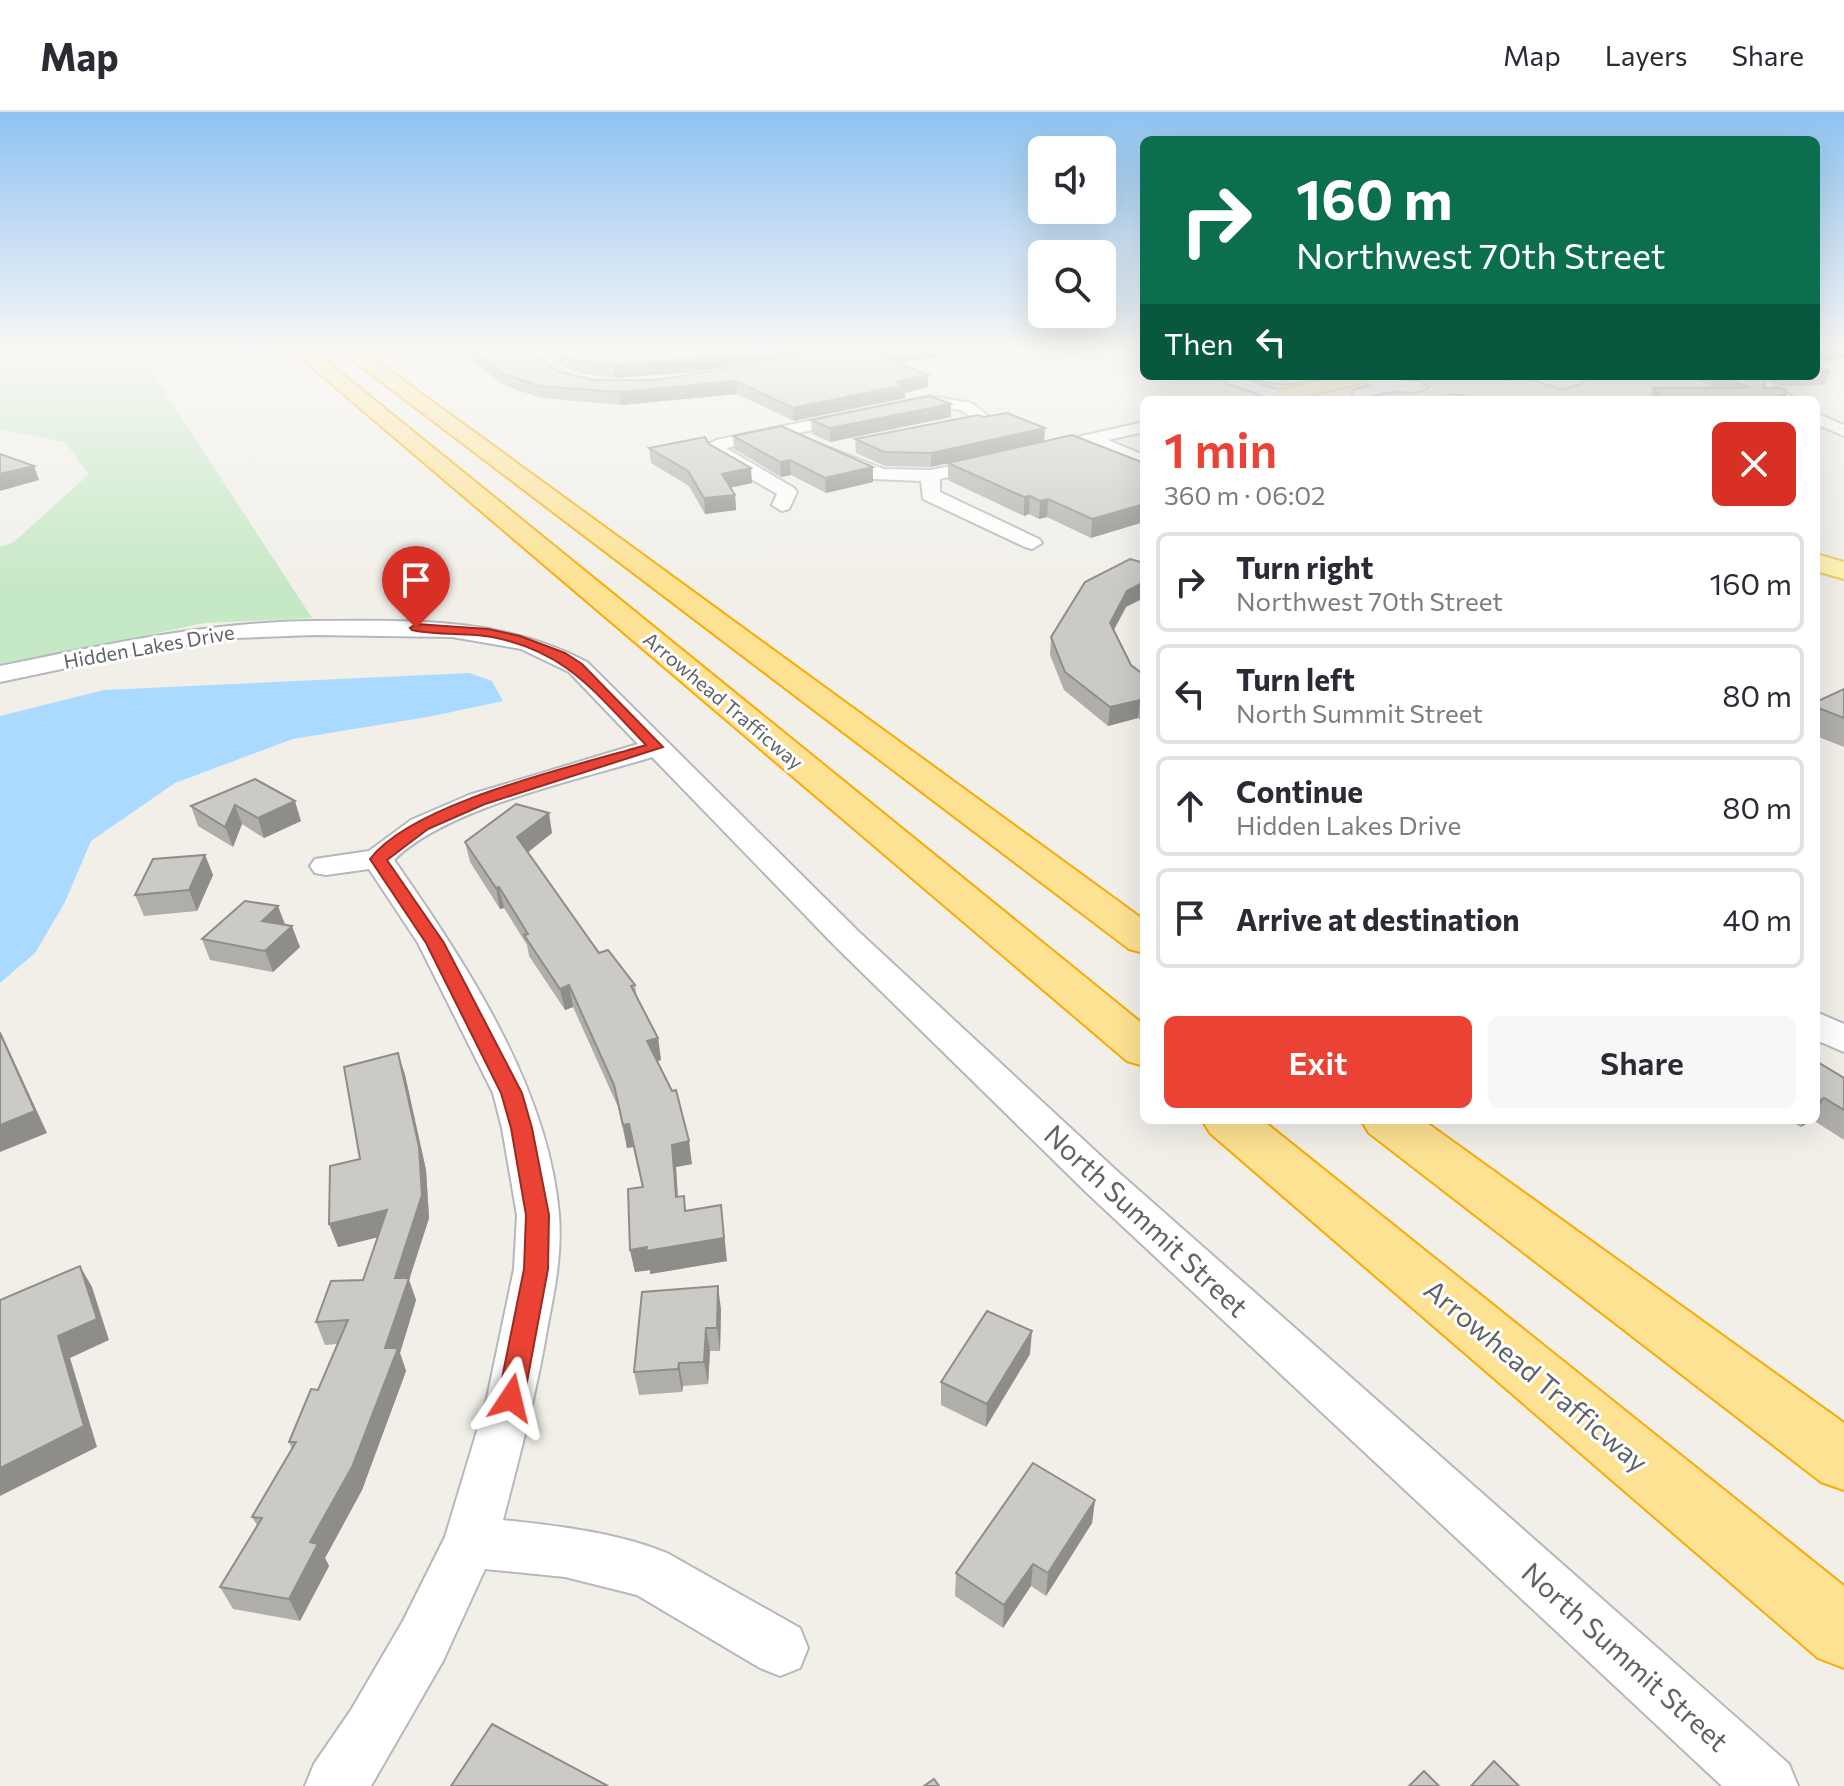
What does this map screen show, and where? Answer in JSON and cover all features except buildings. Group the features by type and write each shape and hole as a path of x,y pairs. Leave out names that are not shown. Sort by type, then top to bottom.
{"highway":[{"name":"Arrowhead Trafficway","path":"396,429 1140,1047"},
{"path":"455,429 1140,937"},
{"name":"Arrowhead Trafficway","path":"1233,1124 1844,1632"},
{"path":"1392,1124 1844,1461"},
{"path":"1696,1349 1844,1440"}],"street":[{"path":"782,505 787,492 718,452 716,445 793,429"},
{"path":"784,431 881,475 931,476 1089,439 1139,431"},
{"path":"1820,433 1844,432"},
{"path":"1089,439 1140,459"},
{"path":"827,451 855,445"},
{"path":"931,476 930,495 1032,543"},
{"name":"Hidden Lakes Drive","path":"0,674 186,637 274,628 445,628 488,633 536,646"},
{"name":"North Summit Street","path":"536,646 578,667 847,939 1102,1182 1767,1786"},
{"path":"326,866 378,859 391,846 422,826 479,801 656,747"},
{"path":"336,1786 372,1731 423,1641 470,1542 511,1398 536,1269 538,1215 522,1128 512,1093 435,943 378,859"},
{"path":"1820,1026 1844,1040"},
{"path":"470,1542 565,1552 648,1571 780,1648"}],"green space":[{"path":"1,429 189,429 312,618 204,623 0,667 0,547 14,542 89,474 65,442"}],"water":[{"path":"469,673 492,681 503,701 293,739 175,783 91,841 65,902 35,953 0,983 0,716 104,690"}],"route":[{"path":"416,628 488,633 515,639 560,656 578,667 656,747 479,801 422,826 391,846 378,859 435,943 512,1093 522,1128 538,1215 536,1269 511,1398"}]}
